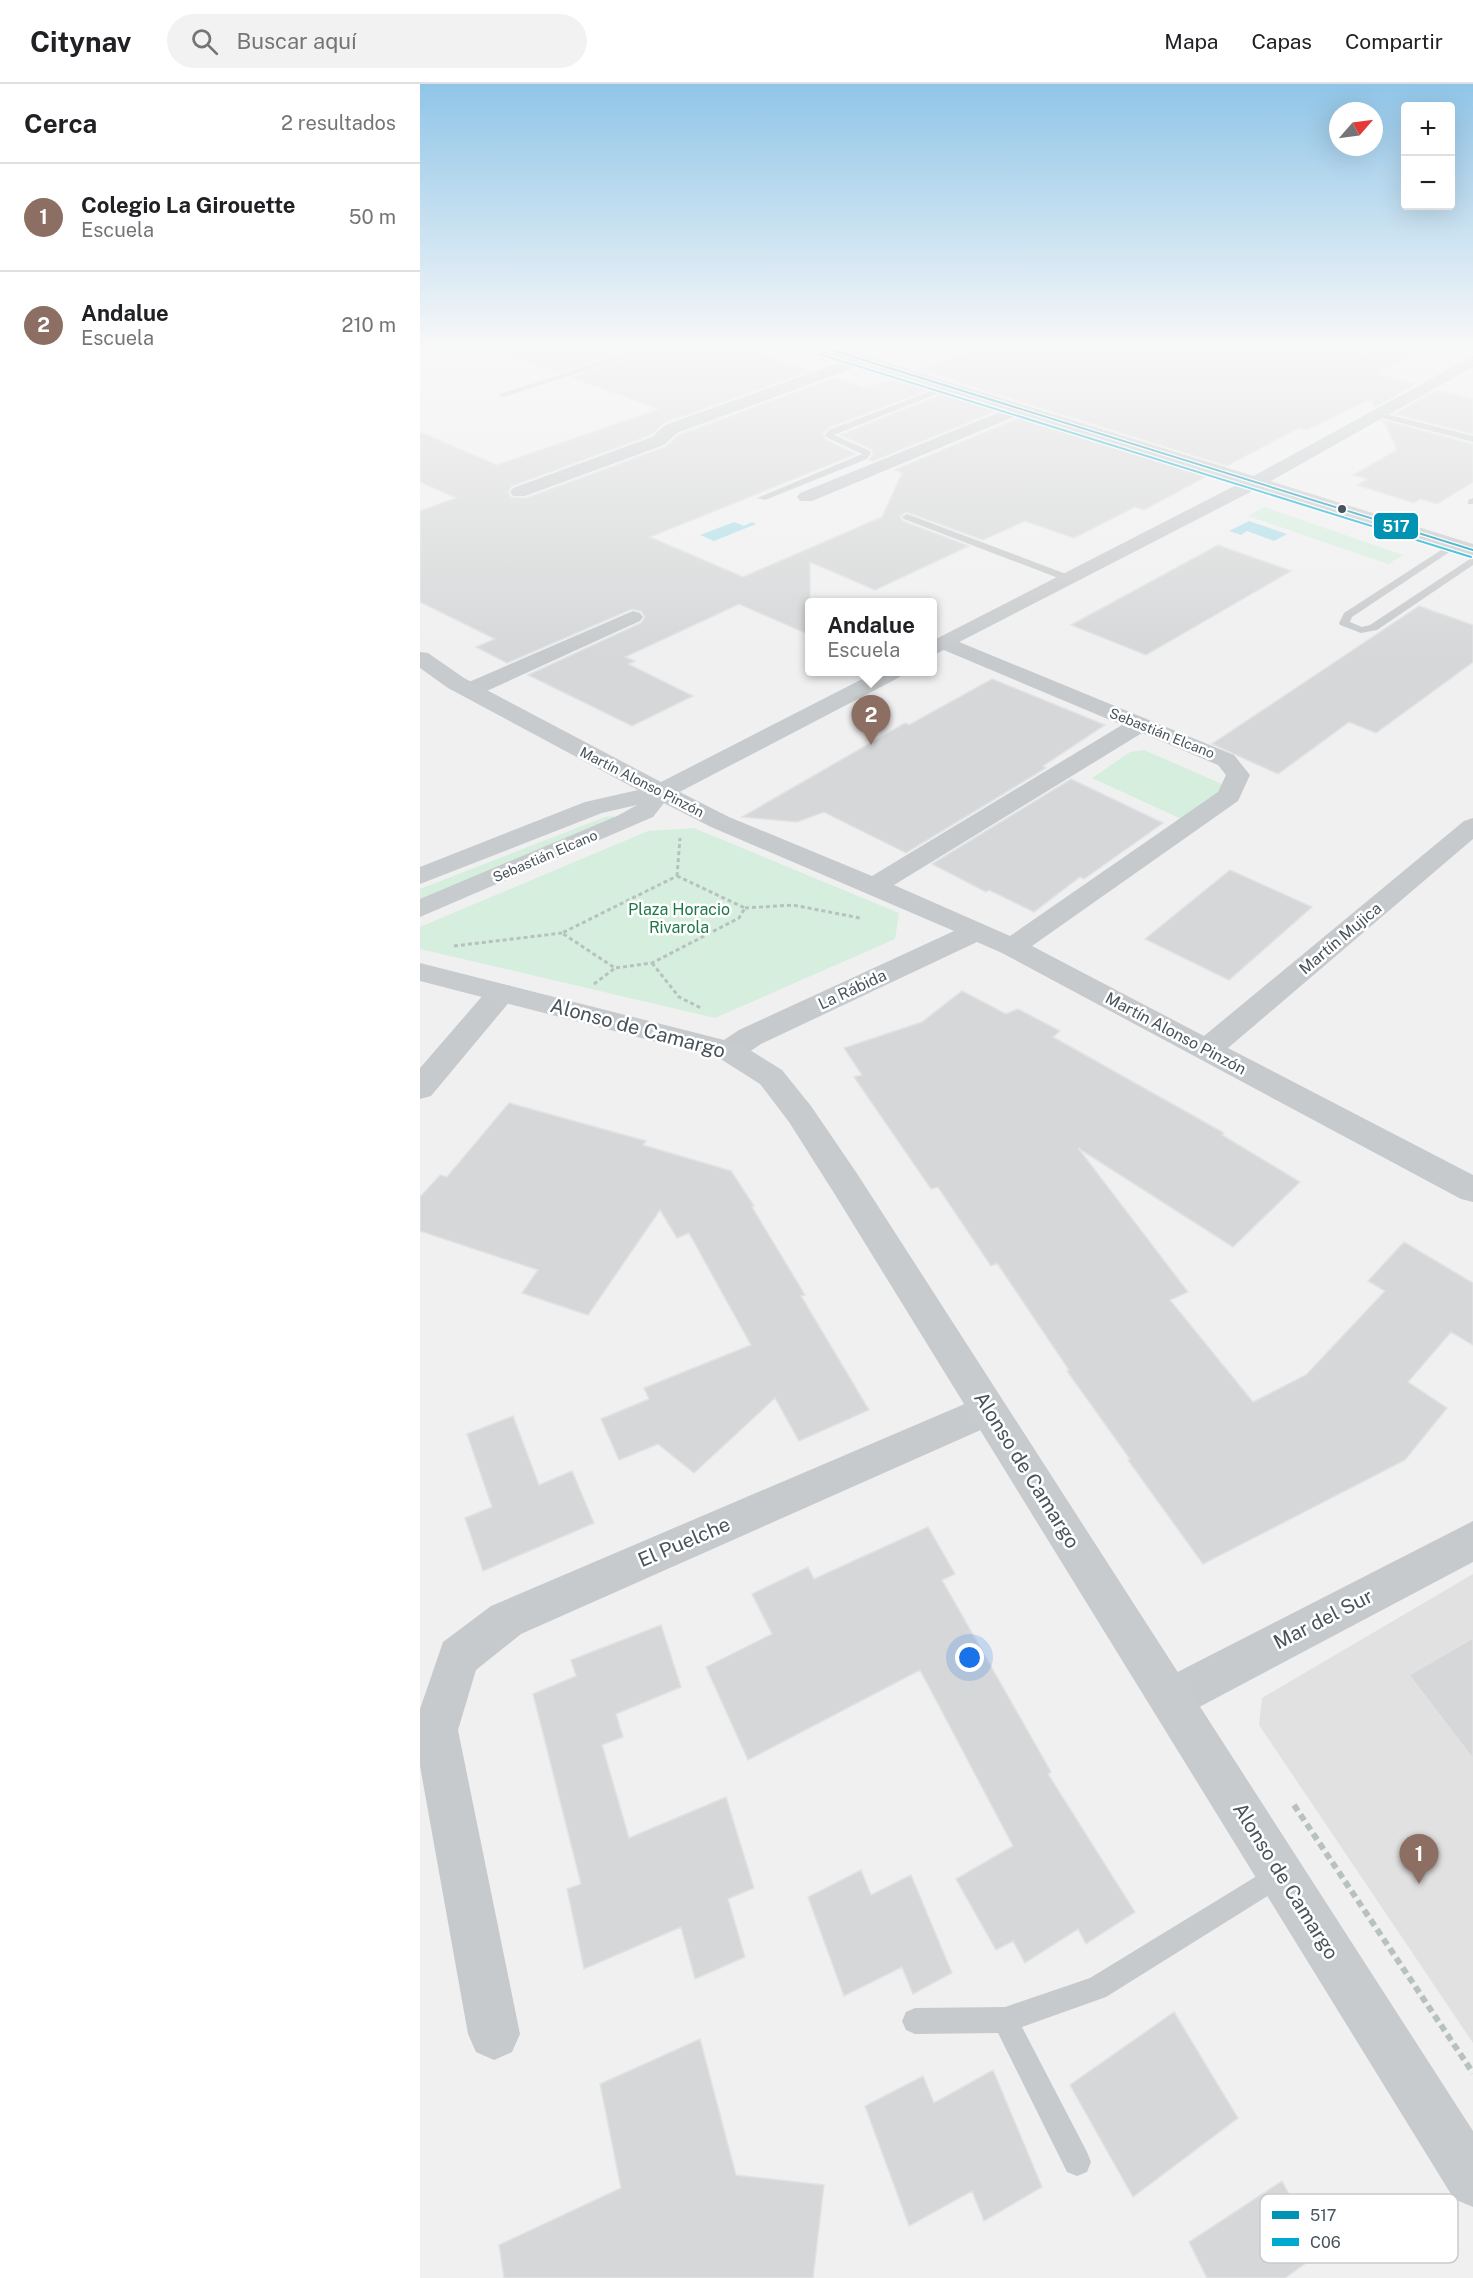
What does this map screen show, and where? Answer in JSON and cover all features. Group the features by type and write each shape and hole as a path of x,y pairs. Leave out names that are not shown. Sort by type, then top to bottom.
{"main road":[{"path":"1151,449 1464,547"}],"street":[{"path":"519,492 635,449"},
{"path":"806,497 922,449"},
{"name":"Sebastián Elcano","path":"940,647 1315,449"},
{"path":"470,690 633,617"},
{"name":"Sebastián Elcano","path":"940,647 1227,759 1238,775 1229,796 1012,947"},
{"name":"Martín Alonso Pinzón","path":"420,658 470,690 720,822 1012,947 1473,1190"},
{"name":"Sebastián Elcano","path":"420,876 594,807 661,792 884,676"},
{"path":"874,886 1140,724"},
{"name":"Sebastián Elcano","path":"420,909 626,821 644,812 661,792"},
{"name":"Martín Mujica","path":"1207,1049 1473,826"},
{"name":"La Rábida","path":"729,1051 750,1037 977,931"},
{"name":"Alonso de Camargo","path":"420,972 612,1019 729,1051 771,1077 800,1114 1172,1698 1473,2180"},
{"path":"420,1088 501,993"},
{"name":"El Puelche","path":"494,2034 428,1729 458,1657 506,1620 988,1410"},
{"name":"Mar del Sur","path":"1172,1698 1464,1546 1473,1539"}],"lane":[{"path":"762,498 864,457 867,453 863,449"},
{"path":"908,517 1070,579"},
{"path":"1464,547 1348,615 1344,623 1361,630 1373,628 1473,561"},
{"path":"915,2021 1005,2020 1097,1988 1281,1873"},
{"path":"1005,2020 1077,2162"}],"path":[{"path":"676,876 680,833"},
{"path":"452,946 562,933 676,876"},
{"path":"562,933 615,968 652,963 740,918 745,908 676,876"},
{"path":"652,963 680,997 706,1011"},
{"path":"1289,1797 1473,2073"}],"shaded area":[{"path":"1473,1574 1473,2043 1259,1725 1262,1698"}],"green space":[{"path":"1264,507 1403,555 1388,564 1248,516"},
{"path":"1144,750 1222,784 1220,794 1188,822 1092,778 1130,752"},
{"path":"614,816 615,818 420,903 420,889 605,817"},
{"name":"Plaza Horacio Rivarola","path":"694,828 899,913 895,939 715,1018 420,949 420,927 648,831"}],"water":[{"path":"1249,521 1287,534 1274,541 1247,531 1241,535 1229,531"},
{"path":"734,522 744,526 752,522 756,524 714,541 700,535"}],"building":[{"path":"420,449 461,449 497,465 542,449 612,449 512,486 508,492 511,497 526,498 658,449 846,449 856,454 650,537 743,577 882,517 902,473 894,470 943,449 1126,449 1209,475 1144,510 1135,507 1074,538 1025,521 983,540 906,512 900,517 903,521 969,546 875,590 810,562 810,598 805,598 805,633 739,604 625,657 635,661 628,664 693,696 632,726 528,675 641,623 645,617 641,611 632,609 507,663 476,647 495,639 420,602 420,511 456,498 420,482"},
{"path":"871,449 902,449 873,461 869,460 873,454"},
{"path":"1174,449 1258,449 1227,466"},
{"path":"1473,449 1473,482 1437,504 1420,499 1414,503 1357,485 1368,479 1353,475 1397,450"},
{"path":"1218,545 1291,571 1146,655 1071,625"},
{"path":"1419,606 1473,625 1473,662 1376,733 1349,722 1278,774 1212,744"},
{"path":"992,679 1105,725 1043,766 1046,768 906,853 824,812 797,822 742,817 905,723 909,725"},
{"path":"1071,779 1163,823 1084,879 1080,877 1034,912 989,890 986,892 932,864"},
{"path":"1230,870 1312,907 1229,980 1145,939"},
{"path":"962,991 1006,1014 1018,1009 1060,1031 1053,1037 1224,1133 1222,1135 1300,1182 1233,1247 1078,1148 1188,1292 1170,1300 1253,1402 1306,1375 1385,1291 1368,1281 1404,1242 1473,1283 1473,1345 1451,1332 1408,1382 1447,1408 1405,1460 1203,1564 1067,1371 1069,1370 997,1263 991,1266 938,1187 931,1189 854,1077 862,1075 844,1048 922,1022"},
{"path":"509,1103 646,1141 643,1145 731,1171 754,1206 752,1207 805,1295 801,1296 869,1410 799,1441 775,1398 694,1473 658,1444 619,1460 601,1419 649,1399 644,1388 751,1345 689,1233 677,1238 660,1210 588,1315 522,1293 538,1270 420,1231 420,1197 440,1175 447,1177"},
{"path":"513,1416 539,1485 572,1471 594,1523 483,1571 465,1518 492,1507 467,1434"},
{"path":"928,1527 955,1574 942,1580 1051,1772 1048,1774 1135,1912 1086,1944 1078,1929 1025,1963 1013,1941 996,1950 956,1879 1013,1846 920,1670 748,1760 706,1667 772,1634 752,1594 808,1567 814,1579"},
{"path":"661,1625 681,1687 616,1714 623,1737 602,1745 629,1838 726,1797 754,1888 728,1899 745,1957 695,1979 681,1927 584,1969 567,1889 581,1884 533,1694 576,1676 571,1660"},
{"path":"1473,1638 1473,1759 1409,1675"},
{"path":"861,1870 871,1895 911,1875 952,1973 913,1994 902,1967 844,1996 808,1897"},
{"path":"1174,2012 1238,2118 1133,2197 1070,2085"},
{"path":"700,2039 736,2175 824,2185 813,2278 504,2278 499,2245 621,2188 600,2084"},
{"path":"993,2070 1042,2187 984,2221 972,2191 909,2226 865,2106 923,2076 934,2103"},
{"path":"1282,2181 1289,2194 1262,2194"},
{"path":"1260,2195 1260,2263 1306,2263 1285,2278 1207,2278 1189,2242"}],"transit line":[{"name":"C06","path":"1125,449 1471,557"},
{"name":"517","path":"1150,449 1473,550"}],"place":[{"name":"Andalue","path":"871,745"},
{"name":"Colegio La Girouette","path":"1419,1884"}]}
